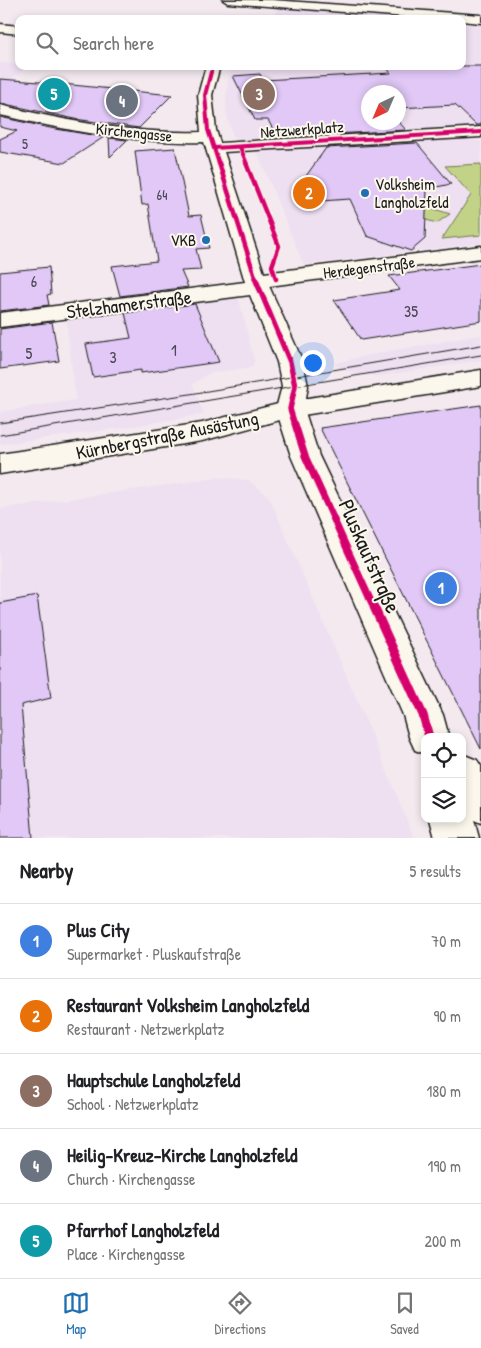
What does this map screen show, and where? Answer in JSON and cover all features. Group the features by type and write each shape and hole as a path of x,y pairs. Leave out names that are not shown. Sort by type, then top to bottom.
{"street":[{"path":"228,0 268,1 434,15"},
{"path":"257,13 268,1"},
{"path":"466,18 481,19"},
{"path":"0,28 15,30"},
{"path":"212,70 205,95 207,120 212,143 257,284 290,362 295,386 290,409"},
{"name":"Kirchengasse","path":"0,110 121,132 176,137 212,143"},
{"name":"Netzwerkplatz","path":"212,143 481,132"},
{"name":"Herdegenstraße","path":"257,284 481,252"},
{"name":"Stelzhamerstraße","path":"0,320 257,284"},
{"name":"Kürnbergstraße Ausästung","path":"0,464 202,432 290,409 481,378"},
{"name":"Pluskaufstraße","path":"290,409 305,456 430,730"},
{"path":"465,778 481,802"},
{"path":"453,823 457,838"}],"shaded area":[{"path":"281,6 401,15 273,15"},
{"path":"466,19 481,21 481,129 243,142 233,136 227,114 226,101 231,70 466,70"},
{"path":"0,63 15,65 15,70 23,70 11,79 52,83 18,108 0,105"},
{"path":"460,137 481,142 481,243 304,265 256,149"},
{"path":"238,296 254,361 252,367 209,373 192,384 204,414 121,428 0,444 0,412 76,400 66,317"},
{"path":"481,335 481,360 378,376 353,373 333,364 374,354"},
{"path":"218,478 248,480 269,497 414,838 0,838 0,509"}],"green space":[{"path":"481,164 481,235 442,239 471,195 445,166"},
{"path":"425,206 450,214 437,223 412,216"}],"building":[{"path":"466,66 481,66 481,125 476,125 455,105 406,108 406,85 361,85 361,130 406,130 335,134 340,128 275,133 268,120 255,120 233,76 260,74 263,80 391,73 388,70 466,70"},
{"path":"0,79 172,95 139,128 75,119 0,103"},
{"path":"0,117 104,137 64,163 0,152 0,139 17,131 0,127"},
{"path":"109,138 127,140 110,157"},
{"name":"Volksheim Langholzfeld","path":"417,143 451,184 427,189 425,239 411,251 367,236 350,199 306,202 299,186 326,148"},
{"path":"175,148 189,216 201,215 209,248 196,249 201,270 181,271 188,287 120,296 112,266 157,261 148,204 142,205 135,151"},
{"path":"481,264 481,321 361,340 334,300 400,290 389,276"},
{"path":"49,267 51,294 47,295 49,305 0,311 0,272"},
{"path":"195,304 219,362 141,373 141,370 93,377 86,344 131,338 125,313"},
{"path":"52,322 59,361 0,369 0,329"},
{"path":"481,405 481,749 320,428"},
{"path":"37,596 51,698 21,705 33,838 0,838 0,603"}],"tram line":[{"path":"0,423 190,394 481,345"},
{"path":"0,435 481,355"}],"cycle path":[{"path":"212,70 205,95 208,130 256,281 290,362 295,386 290,409 305,456 423,715 428,733"},
{"path":"214,148 481,132"},
{"path":"240,147 279,246 272,266 276,279"}],"place":[{"name":"Pfarrhof Langholzfeld","path":"54,94"},
{"name":"Hauptschule Langholzfeld","path":"259,94"},
{"name":"Heilig-Kreuz-Kirche Langholzfeld","path":"122,101"},
{"name":"Restaurant Volksheim Langholzfeld","path":"309,193"},
{"name":"Volksheim Langholzfeld","path":"365,193"},
{"name":"VKB","path":"206,240"},
{"name":"Plus City","path":"441,588"}]}
